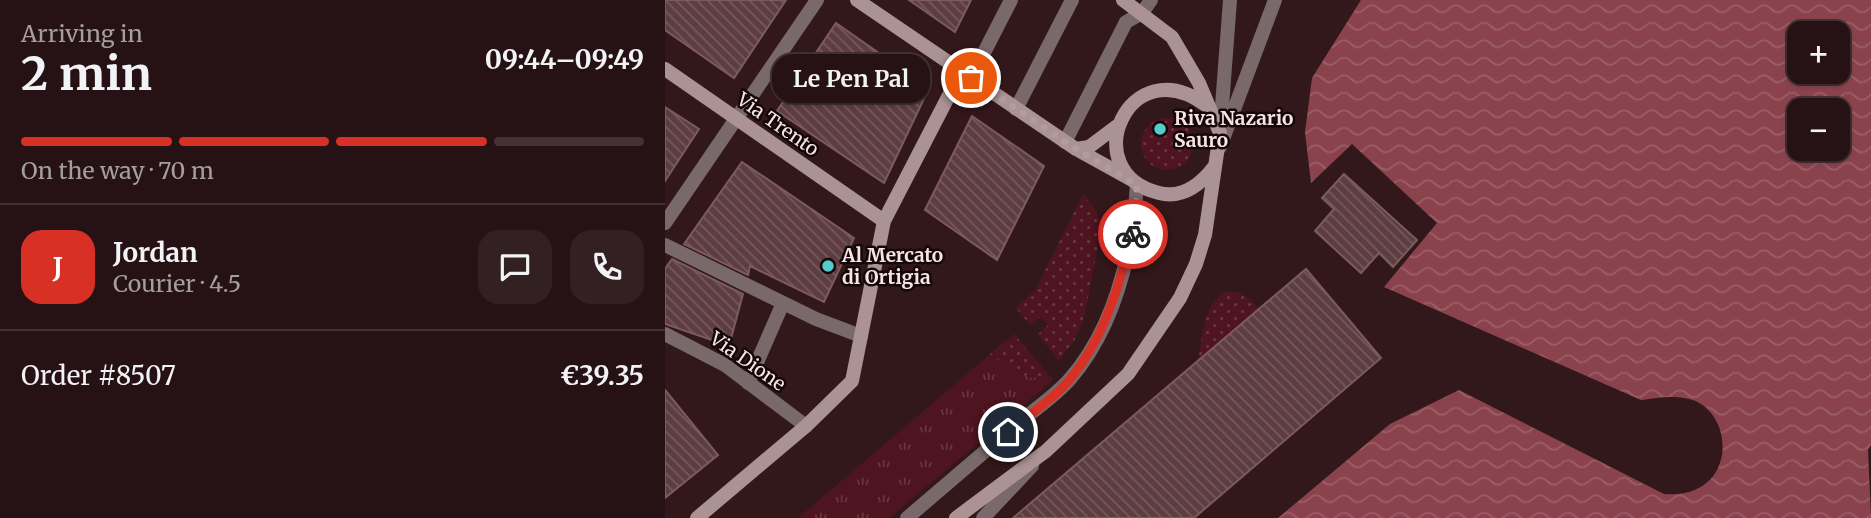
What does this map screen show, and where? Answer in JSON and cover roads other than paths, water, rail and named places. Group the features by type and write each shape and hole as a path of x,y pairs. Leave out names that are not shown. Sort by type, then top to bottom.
{"street":[{"path":"665,223 817,0"},
{"path":"857,0 1071,146 1134,183 1165,194 1185,192 1202,182 1214,166"},
{"path":"697,518 806,426 852,381 884,221 898,192 1011,0"},
{"path":"1016,109 1072,0"},
{"path":"1123,0 1172,37 1199,83 1220,141"},
{"path":"1071,146 1126,22 1142,13 1151,0"},
{"path":"1220,141 1230,0"},
{"path":"956,518 1046,451 1094,409 1151,344 1180,298 1205,235 1220,141 1275,0"},
{"name":"Via Trento","path":"665,69 884,221"},
{"path":"907,518 1069,381 1092,349 1112,305 1131,243 1134,183 1121,164 1115,145 1118,126 1126,110 1139,97 1157,90 1175,89 1192,95 1207,106"},
{"path":"1071,146 1089,147 1118,126"},
{"path":"665,245 816,319 861,337"},
{"path":"748,383 783,303"},
{"name":"Via Dione","path":"665,334 702,350 806,426"},
{"path":"983,518 1046,451"}],"water":[{"path":"1361,0 1871,0 1871,445 1868,450 1871,518 1278,518 1390,424 1459,390 1664,494 1689,492 1706,483 1717,469 1722,453 1722,435 1715,419 1704,406 1683,398 1641,400 1384,287 1437,223 1352,144 1311,183 1305,132 1312,78"}],"place":[{"name":"Le Pen Pal","path":"971,78"},
{"name":"Riva Nazario Sauro","path":"1160,129"},
{"name":"Al Mercato di Ortigia","path":"828,266"}]}
